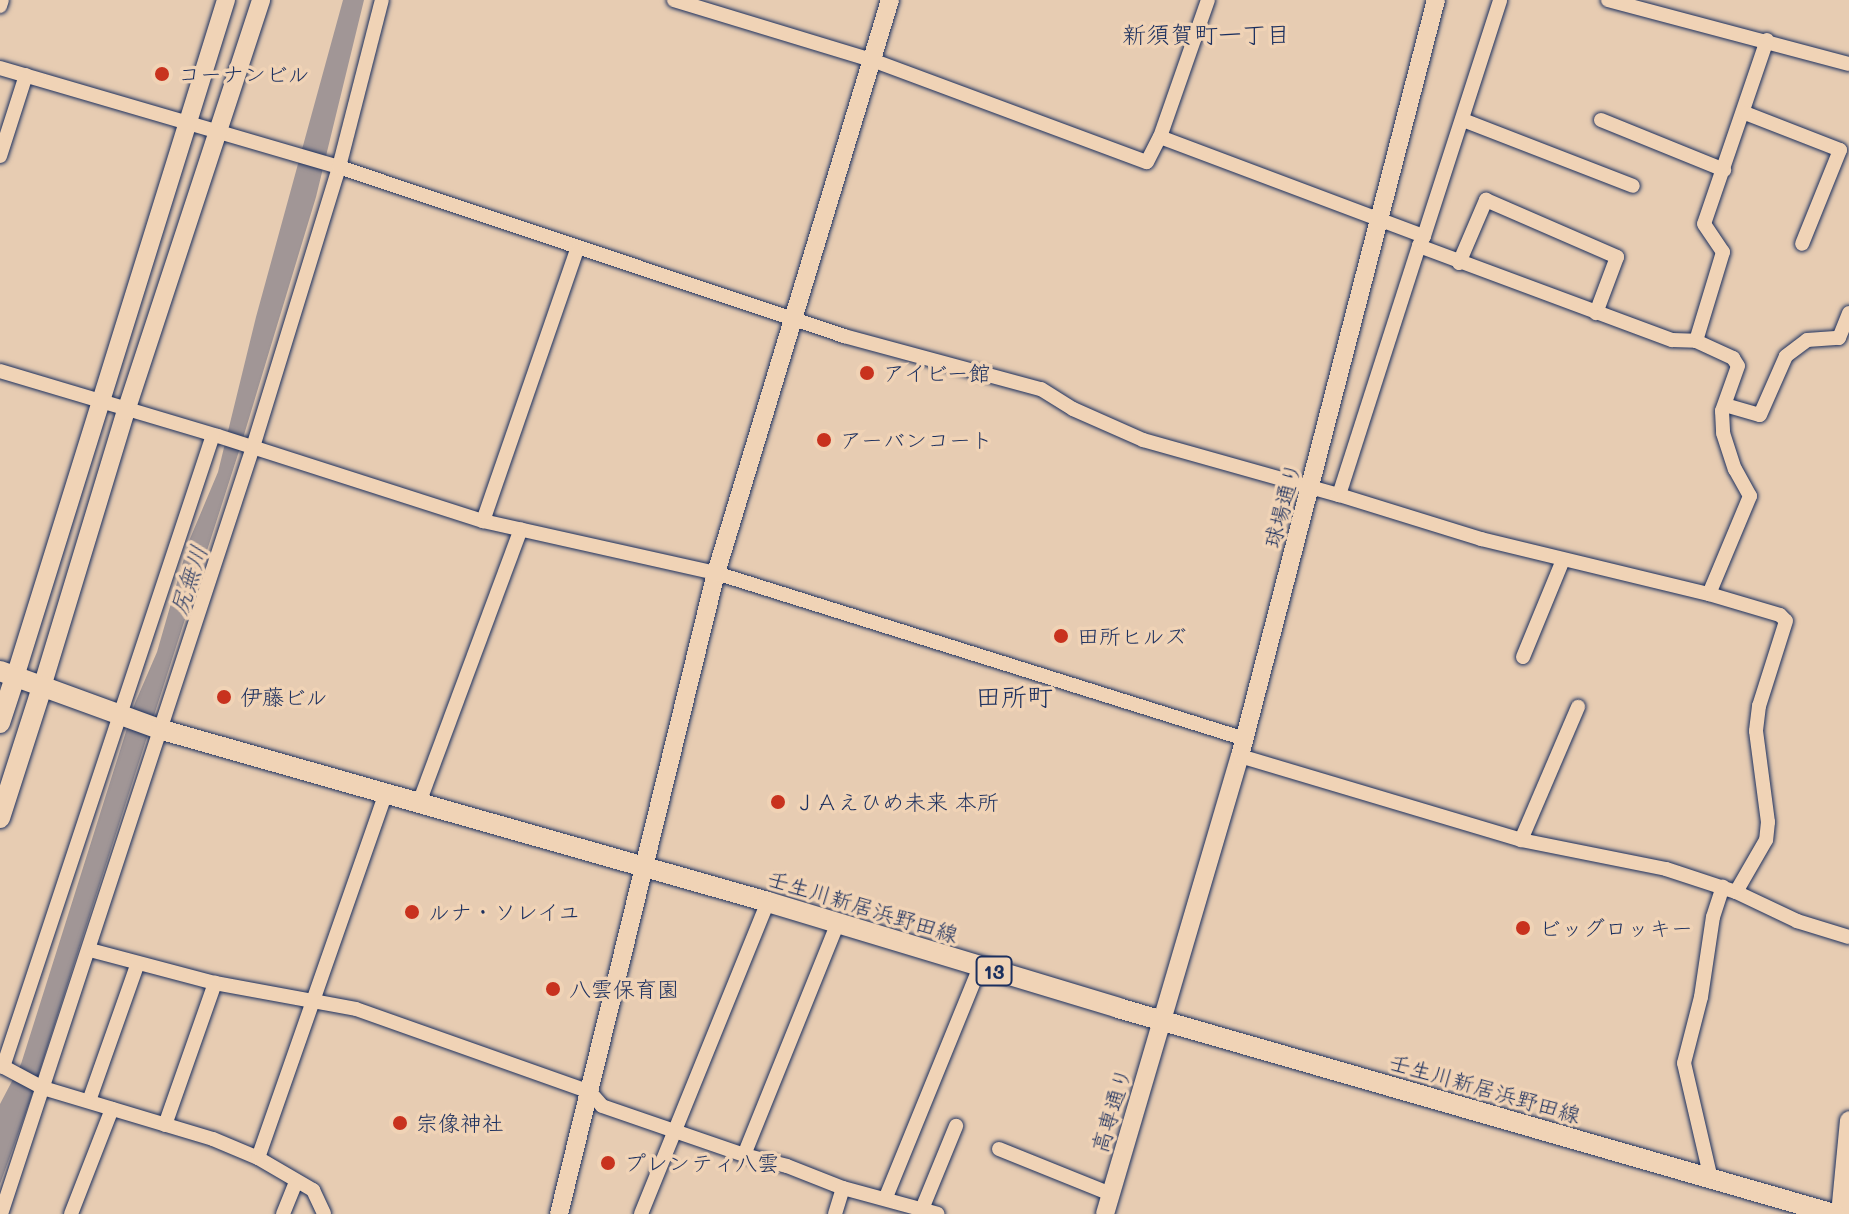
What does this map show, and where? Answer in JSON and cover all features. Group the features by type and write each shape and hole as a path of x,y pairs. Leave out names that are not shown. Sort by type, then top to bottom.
{"main road":[{"name":"13","path":"8,674 157,728"},
{"path":"0,723 8,674"},
{"path":"0,818 42,687"},
{"name":"壬生川新居浜野田線","path":"157,728 768,902 980,967 1837,1214"}],"street":[{"path":"0,6 2,0"},
{"path":"8,674 100,403 226,0"},
{"path":"42,687 126,411 261,0"},
{"path":"1,1214 90,950 157,728 250,446 336,167 382,0"},
{"path":"674,0 872,60 1147,162 1160,137 1208,0"},
{"path":"559,1214 716,573 890,0"},
{"name":"球場通り","path":"1164,1020 1312,487 1436,0"},
{"path":"1339,495 1500,0"},
{"path":"1608,0 1849,64"},
{"path":"1696,341 1723,252 1704,224 1745,113 1767,40"},
{"path":"0,68 336,167 577,250 844,336 1041,389 1073,409 1143,440 1481,539 1709,594 1780,615 1786,621 1759,706 1756,731 1768,822 1766,840 1729,889 1713,917 1701,997 1684,1063 1711,1179"},
{"path":"0,156 26,75"},
{"path":"1745,113 1840,150 1802,244"},
{"path":"1463,120 1633,186"},
{"path":"1601,120 1724,170"},
{"path":"1160,137 1381,218 1459,263 1672,340 1696,341 1733,358 1738,366 1725,405 1723,433 1735,469 1750,496 1709,594"},
{"path":"1459,263 1486,200 1617,257 1596,313"},
{"path":"483,521 577,250"},
{"path":"1725,405 1760,415 1786,356 1807,340 1839,338 1849,313"},
{"path":"0,371 126,411 216,435 483,521 716,573 1521,840 1666,869 1729,889 1797,921 1849,937"},
{"path":"216,435 4,1068 42,1087 258,1158 313,1190 324,1214"},
{"path":"419,803 521,529"},
{"path":"1523,657 1563,560"},
{"path":"1521,840 1578,707"},
{"path":"258,1158 386,793"},
{"path":"641,1214 768,902"},
{"path":"744,1155 837,925"},
{"path":"90,950 215,983 356,1009 590,1092 602,1106 744,1155 787,1166 843,1188 886,1197 938,1214"},
{"path":"89,1101 138,963"},
{"path":"886,1197 980,967"},
{"path":"165,1125 215,983"},
{"name":"高専通り","path":"1105,1214 1164,1020"},
{"path":"71,1214 112,1109"},
{"path":"1837,1214 1849,1120"},
{"path":"922,1209 956,1126"},
{"path":"999,1149 1111,1194"},
{"path":"283,1214 296,1181"},
{"path":"835,1214 843,1188"}],"water":[{"name":"尻無川","path":"343,0 364,0 316,197 240,448 30,1101 0,1184 0,1104 21,1064 135,703 157,652 189,541 218,472 256,317"}],"place":[{"name":"コーナンビル","path":"162,74"},
{"name":"アイビー館","path":"867,373"},
{"name":"アーバンコート","path":"824,440"},
{"name":"田所ヒルズ","path":"1061,636"},
{"name":"伊藤ビル","path":"224,697"},
{"name":"ＪＡえひめ未来 本所","path":"778,802"},
{"name":"ルナ・ソレイユ","path":"412,912"},
{"name":"ビッグロッキー","path":"1523,928"},
{"name":"八雲保育園","path":"553,989"},
{"name":"宗像神社","path":"400,1123"},
{"name":"プレンティ八雲","path":"608,1163"}],"district":[{"name":"新須賀町一丁目","path":"1206,34"},
{"name":"田所町","path":"1014,697"}]}
